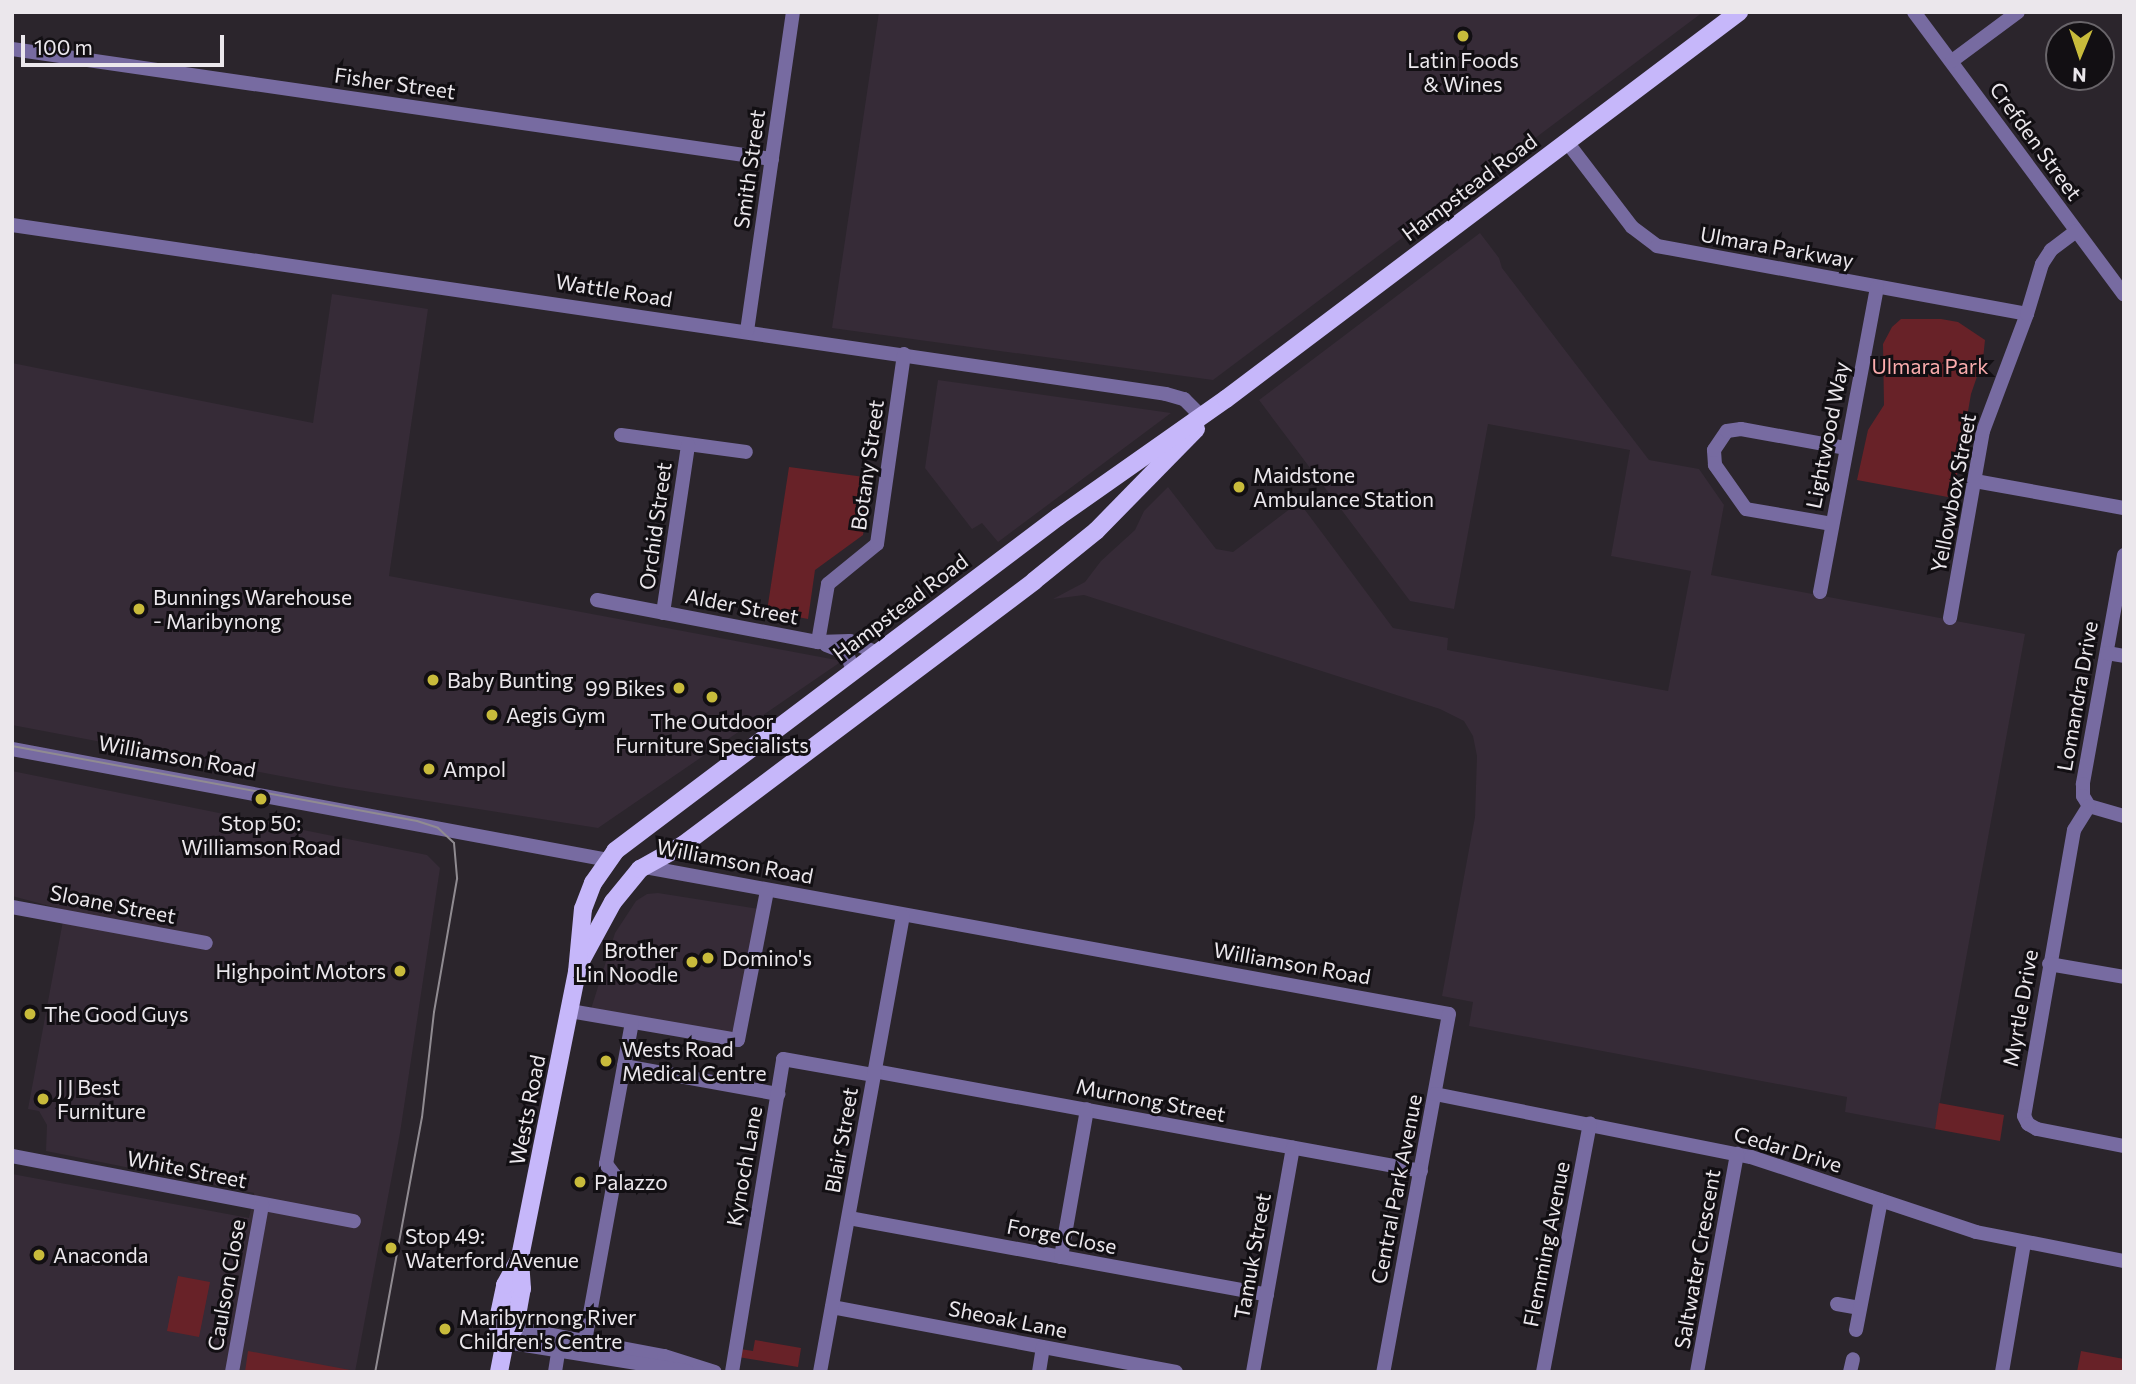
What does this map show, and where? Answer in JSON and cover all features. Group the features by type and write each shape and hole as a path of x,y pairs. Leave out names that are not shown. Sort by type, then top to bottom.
{"main road":[{"name":"Hampstead Road","path":"608,860 633,836 1058,517 1226,399 1739,12"},
{"name":"Hampstead Road","path":"645,867 683,845 1085,540 1226,399"},
{"name":"Williamson Road","path":"608,860 645,867"},
{"name":"Wests Road","path":"499,1372 505,1331 522,1289 520,1257 570,1011 583,909 593,883 608,860"},
{"name":"Wests Road","path":"577,972 604,916 626,884 645,867"}],"street":[{"name":"Smith Street","path":"747,331 793,12"},
{"name":"Crefden Street","path":"1914,12 2124,295"},
{"path":"1952,61 2018,12"},
{"name":"Fisher Street","path":"12,49 772,159"},
{"name":"Ulmara Parkway","path":"1567,142 1632,227 1649,242 1667,249 2028,314"},
{"name":"Wattle Road","path":"12,225 904,354 1174,396 1189,402 1201,416"},
{"name":"Yellowbox Street","path":"1950,618 1983,431 2028,314 2042,264 2051,250 2076,232"},
{"name":"Lightwood Way","path":"1820,592 1877,287"},
{"name":"Botany Street","path":"818,642 828,584 877,544 904,354"},
{"path":"1832,524 1746,509 1715,465 1714,450 1727,431 1741,429 1846,448"},
{"path":"621,435 746,452"},
{"name":"Orchid Street","path":"663,613 688,444"},
{"path":"1975,481 2124,508"},
{"name":"Lomandra Drive","path":"2089,806 2083,796 2083,784 2124,555"},
{"name":"Alder Street","path":"597,600 818,642 850,641 877,653"},
{"path":"818,642 848,653 853,671"},
{"path":"2107,653 2124,656"},
{"name":"Williamson Road","path":"12,749 608,860"},
{"path":"2089,806 2124,816"},
{"name":"Myrtle Drive","path":"2089,806 2078,818 2074,830 2024,1116 2028,1124 2037,1129 2124,1146"},
{"name":"Williamson Road","path":"645,867 1449,1014"},
{"path":"570,1011 738,1041 767,891"},
{"name":"Sloane Street","path":"12,907 206,943"},
{"name":"Blair Street","path":"820,1372 903,916"},
{"path":"2049,964 2124,977"},
{"name":"Central Park Avenue","path":"1383,1372 1449,1014"},
{"path":"585,1341 615,1176 606,1164 632,1023"},
{"name":"Kynoch Lane","path":"732,1372 783,1059 874,1073"},
{"path":"624,1066 778,1094"},
{"name":"Murnong Street","path":"874,1073 1421,1171"},
{"name":"Cedar Drive","path":"1435,1094 1737,1154 1976,1232 2124,1261"},
{"path":"1060,1257 1087,1110"},
{"name":"Flemming Avenue","path":"1543,1372 1590,1123"},
{"name":"Tamuk Street","path":"1253,1372 1293,1148"},
{"name":"Saltwater Crescent","path":"1697,1372 1737,1154"},
{"name":"White Street","path":"12,1157 354,1221"},
{"path":"1856,1329 1881,1200"},
{"name":"Caulson Close","path":"232,1372 262,1205"},
{"name":"Forge Close","path":"849,1217 1267,1295"},
{"path":"2002,1372 2024,1243"},
{"path":"1837,1304 1860,1308"},
{"name":"Sheoak Lane","path":"832,1307 1176,1372"},
{"path":"505,1331 585,1341 664,1356 712,1371"},
{"path":"505,1331 558,1352 690,1371 712,1371"},
{"path":"1039,1372 1043,1347"},
{"path":"555,1372 558,1352"}],"shaded area":[{"path":"879,12 1703,12 1213,380 832,328"},
{"path":"1480,233 1499,258 1502,268 1649,460 1699,469 1724,505 1711,575 2025,634 1935,1129 1845,1112 1847,1097 1469,1026 1473,1002 1442,996 1475,817 1477,756 1473,736 1464,721 1440,709 1084,595 1053,599 1085,582 1101,561 1135,530 1144,511 1168,487 1216,549 1233,552 1299,502 1393,628 1448,638 1447,650 1668,691 1691,571 1611,556 1630,450 1488,424 1454,609 1410,601 1259,400"},
{"path":"332,294 428,309 389,576 842,661 598,828 339,787 12,725 12,363 313,423"},
{"path":"938,380 1171,413 998,542 982,523 972,529 925,468"},
{"path":"12,771 427,855 440,868 400,1133 355,1372 12,1372 12,1174 249,1218 254,1193 46,1151 47,1125 39,1111 28,1109 65,910 12,896"},
{"path":"658,893 759,909 736,1035 591,1009 615,933 636,901 647,894"}],"green space":[{"name":"Ulmara Park","path":"1901,319 1941,319 1958,322 1985,340 1983,359 1971,394 1953,498 1857,480 1868,430 1884,405 1883,344 1892,327"},
{"path":"789,467 872,478 863,535 815,570 808,619 767,611"},
{"path":"1939,1103 2004,1115 2000,1141 1935,1129"},
{"path":"178,1276 210,1282 199,1337 167,1331"},
{"path":"755,1340 801,1348 798,1367 738,1357 740,1349 753,1351"},
{"path":"248,1351 350,1370 350,1372 245,1372"},
{"path":"2081,1351 2124,1359 2124,1372 2077,1372"}],"tram line":[{"path":"12,746 417,821 438,828 454,843 457,879 434,1012 422,1117 375,1372"}],"place":[{"name":"Latin Foods & Wines","path":"1463,36"},
{"name":"Maidstone Ambulance Station","path":"1239,487"},
{"name":"Bunnings Warehouse - Maribynong","path":"139,609"},
{"name":"Baby Bunting","path":"433,680"},
{"name":"99 Bikes","path":"679,688"},
{"name":"The Outdoor Furniture Specialists","path":"712,697"},
{"name":"Aegis Gym","path":"492,715"},
{"name":"Ampol","path":"429,769"},
{"name":"Stop 50: Williamson Road","path":"261,799"},
{"name":"Domino's","path":"708,958"},
{"name":"Brother Lin Noodle","path":"692,962"},
{"name":"Highpoint Motors","path":"400,971"},
{"name":"The Good Guys","path":"30,1014"},
{"name":"Wests Road Medical Centre","path":"606,1061"},
{"name":"J J Best Furniture","path":"43,1099"},
{"name":"Palazzo","path":"580,1182"},
{"name":"Stop 49: Waterford Avenue","path":"391,1248"},
{"name":"Anaconda","path":"39,1255"},
{"name":"Maribyrnong River Children's Centre","path":"445,1329"}]}
